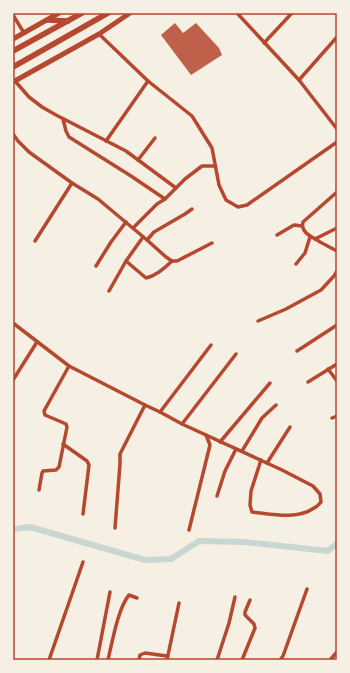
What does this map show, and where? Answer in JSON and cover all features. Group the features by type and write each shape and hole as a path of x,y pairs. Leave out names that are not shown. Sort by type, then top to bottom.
{"highway":[{"path":"13,51 82,13"},
{"path":"13,67 108,13"},
{"path":"48,20 69,20"}],"main road":[{"path":"13,39 59,13"},
{"path":"14,81 99,34 130,13"}],"street":[{"path":"237,13 299,80 336,124 337,129"},
{"path":"264,43 292,13"},
{"path":"13,15 24,33"},
{"path":"99,34 148,81 192,116 212,148 219,185 226,200 238,207 247,205 337,142"},
{"path":"299,80 337,37"},
{"path":"14,81 35,102 63,119 126,151 176,188"},
{"path":"106,141 148,81"},
{"path":"63,119 69,137 165,199"},
{"path":"13,134 29,152 72,183 98,199 145,238 166,258 172,261 177,261 212,243"},
{"path":"138,160 155,138"},
{"path":"133,228 157,204 165,199 202,166 216,166"},
{"path":"36,241 72,183"},
{"path":"302,226 303,222 337,192"},
{"path":"109,291 126,261 145,238 192,209"},
{"path":"96,266 126,222"},
{"path":"277,235 294,225 302,226"},
{"path":"302,226 310,237 337,251"},
{"path":"315,239 337,228"},
{"path":"296,264 305,253 310,237"},
{"path":"126,261 146,278 150,278 165,268 172,261"},
{"path":"258,322 322,290 337,271"},
{"path":"13,323 69,366 206,436 267,462 313,486 320,494 321,502 315,508 307,512 291,516 252,512 250,505 251,491 261,460"},
{"path":"297,351 337,325"},
{"path":"13,380 37,342"},
{"path":"160,412 211,345"},
{"path":"182,424 236,354"},
{"path":"308,382 337,364"},
{"path":"39,490 43,471 56,470 59,467 67,427 66,424 45,415 44,411 69,366"},
{"path":"328,369 337,382"},
{"path":"220,442 270,383"},
{"path":"115,528 120,454 145,405"},
{"path":"242,452 262,418 276,405"},
{"path":"332,418 337,416"},
{"path":"267,462 290,426"},
{"path":"190,530 210,445 206,436"},
{"path":"64,444 87,461 89,466 83,514"},
{"path":"217,496 225,471 236,449"},
{"path":"49,660 83,562"},
{"path":"287,660 282,658 307,589"},
{"path":"97,660 110,592"},
{"path":"108,660 114,631 124,600 129,595 137,598"},
{"path":"217,660 236,597"},
{"path":"242,660 255,628 254,624 245,615 250,600"},
{"path":"139,660 140,655 145,653 167,658 179,603"},
{"path":"330,660 337,652"}],"building":[{"path":"175,23 183,33 196,23 219,48 222,55 191,75 161,35"}],"waterway":[{"path":"13,529 30,527 145,560 171,559 199,541 244,542 328,551 337,543"}]}
